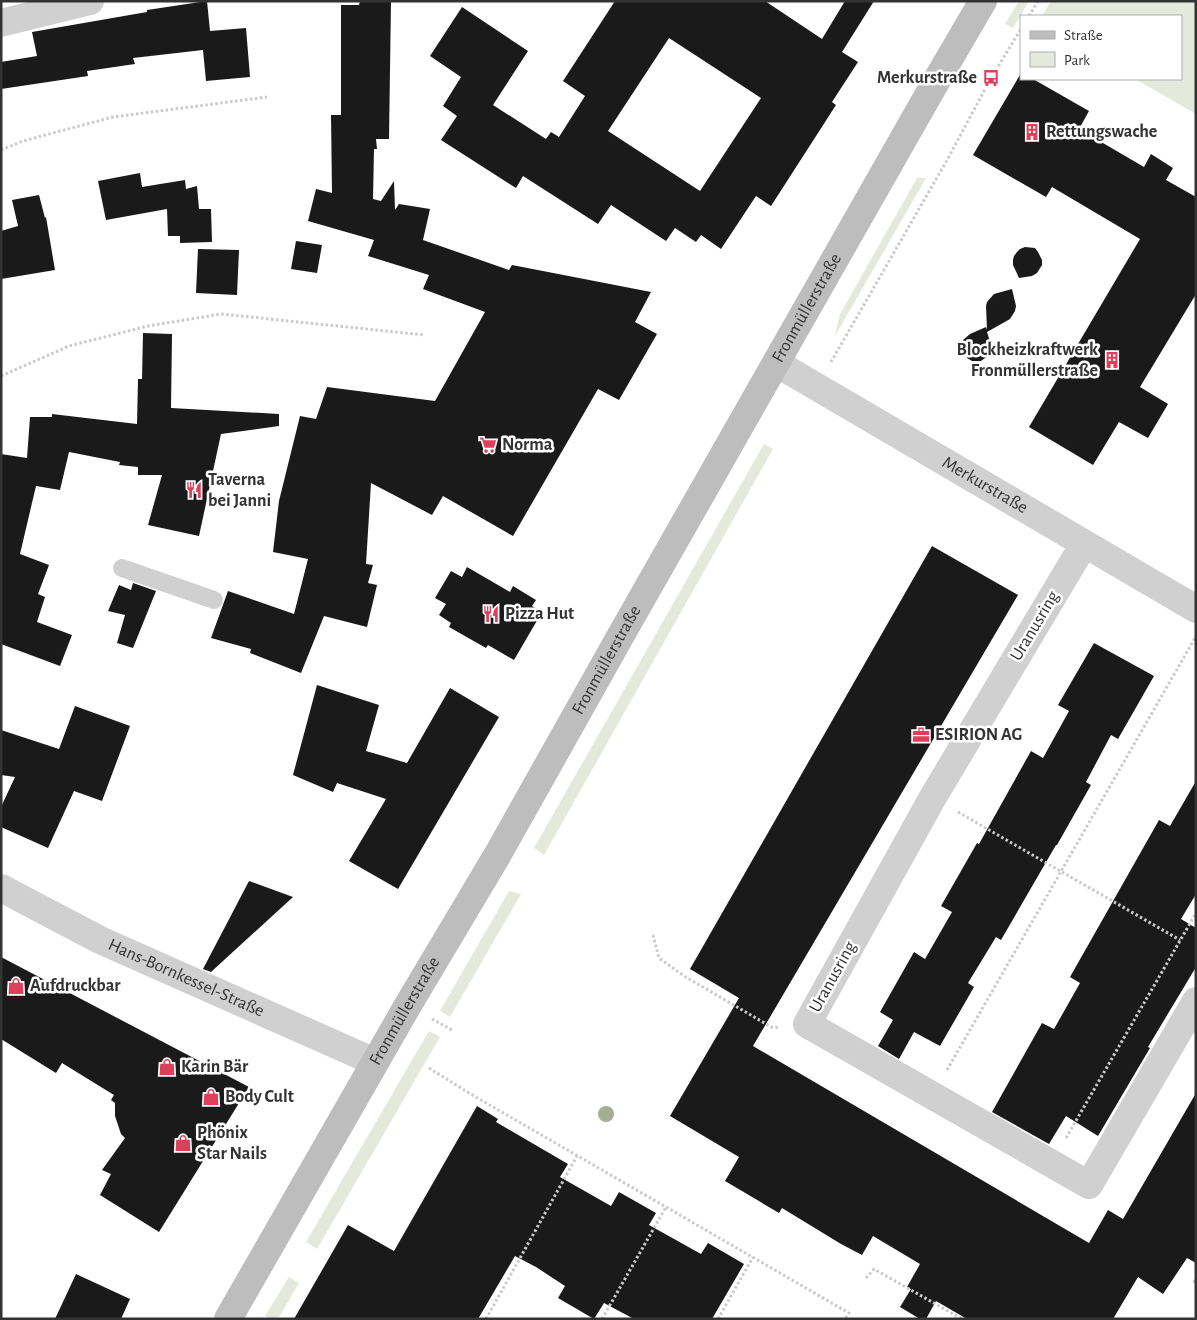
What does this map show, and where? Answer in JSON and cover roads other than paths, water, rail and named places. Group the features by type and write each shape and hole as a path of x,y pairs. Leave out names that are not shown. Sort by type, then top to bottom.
{"main road":[{"name":"Fronmüllerstraße","path":"228,1319 375,1062 498,854 983,1"}],"street":[{"path":"1,23 90,1"},
{"name":"Merkurstraße","path":"776,363 1196,609"},
{"name":"Uranusring","path":"1084,544 933,797 807,1024 1089,1185 1196,1001"},
{"name":"Hans-Bornkessel-Straße","path":"1,888 100,940 375,1062"}],"lane":[{"path":"122,568 214,600"}],"place":[{"name":"Merkurstraße","path":"991,78"},
{"name":"Rettungswache","path":"1032,132"},
{"name":"Blockheizkraftwerk Fronmüllerstraße","path":"1112,360"},
{"name":"Norma","path":"488,445"},
{"name":"Taverna bei Janni","path":"194,490"},
{"name":"Pizza Hut","path":"491,614"},
{"name":"ESIRION AG","path":"921,735"},
{"name":"Aufdruckbar","path":"16,986"},
{"name":"Karin Bär","path":"167,1067"},
{"name":"Body Cult","path":"211,1097"},
{"name":"Phönix Star Nails","path":"183,1143"}]}
